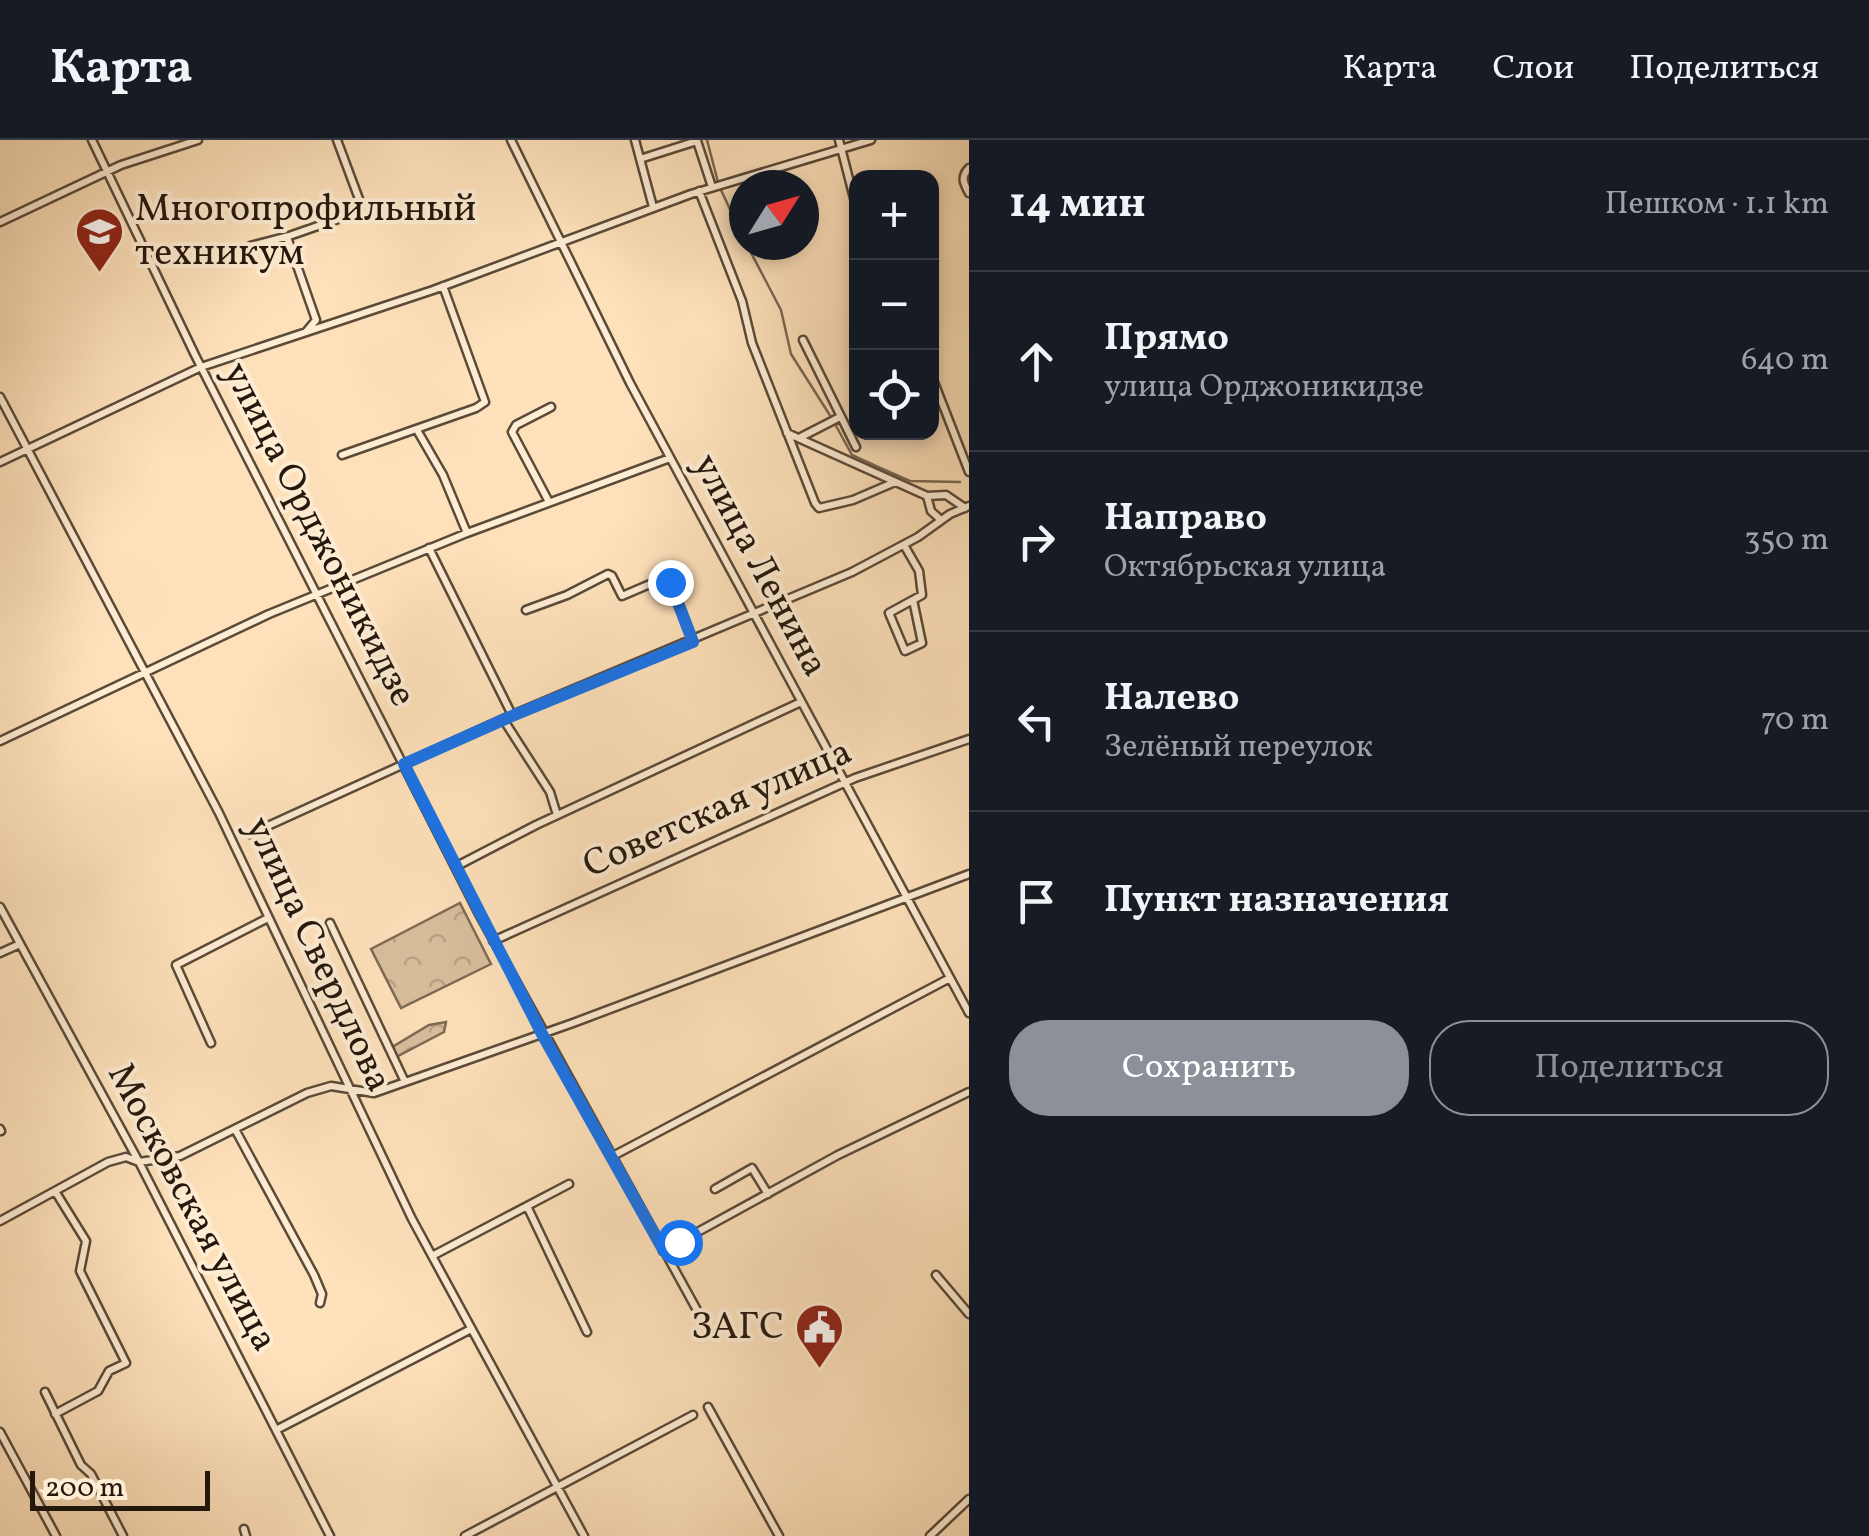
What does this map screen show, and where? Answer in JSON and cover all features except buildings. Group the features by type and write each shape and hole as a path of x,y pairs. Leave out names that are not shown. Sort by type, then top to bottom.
{"street":[{"name":"улица Орджоникидзе","path":"92,140 201,367 455,867 542,1034 702,1321"},
{"path":"0,222 107,172 198,140"},
{"path":"250,246 358,212 360,199 338,140"},
{"name":"улица Ленина","path":"511,140 670,458 969,1013"},
{"path":"635,140 653,207"},
{"path":"839,140 849,180"},
{"path":"0,462 201,367 443,286 711,187 872,140"},
{"path":"640,159 698,141 711,187"},
{"path":"969,168 963,182 969,194"},
{"path":"700,191 742,301 752,342 815,503 820,508 832,507 895,482"},
{"path":"288,237 316,320 305,334"},
{"path":"342,455 484,402 443,286"},
{"path":"803,340 856,447"},
{"path":"939,395 969,472"},
{"name":"улица Свердлова","path":"0,398 219,812 432,1256 584,1536"},
{"path":"549,502 512,432 516,425 551,406"},
{"path":"800,438 840,416"},
{"path":"417,430 443,475 467,533"},
{"path":"787,432 927,496 946,496 968,507"},
{"path":"0,741 228,632 467,533 670,458"},
{"path":"927,496 931,511 942,520"},
{"path":"250,834 508,717 852,572 968,507"},
{"path":"904,545 919,571 922,595 889,613 905,651 922,643 913,600"},
{"path":"429,548 508,717 550,792 557,816"},
{"path":"526,610 608,574 622,596 664,578 670,582 693,642"},
{"path":"455,867 801,702"},
{"name":"Советская улица","path":"493,940 846,781 969,739"},
{"path":"0,1221 108,1162 126,1157 138,1162 180,1156 306,1093 331,1086 374,1094 969,874"},
{"name":"Московская улица","path":"0,907 138,1162 330,1536"},
{"path":"211,1043 176,965 268,918"},
{"path":"330,923 405,1082"},
{"path":"0,954 20,944"},
{"path":"612,1157 950,978"},
{"path":"664,1251 838,1155 969,1092"},
{"path":"236,1131 314,1275 322,1294 320,1303"},
{"path":"715,1189 752,1168 768,1194"},
{"path":"432,1256 569,1184"},
{"path":"54,1414 98,1391 109,1371 126,1364 80,1271 86,1241 55,1191"},
{"path":"527,1206 586,1332"},
{"path":"936,1275 969,1314"},
{"path":"276,1430 471,1329"},
{"path":"44,1392 122,1536"},
{"path":"708,1407 780,1536"},
{"path":"465,1536 694,1415"},
{"path":"0,1432 56,1536"},
{"path":"930,1536 969,1499"}],"green space":[{"path":"460,903 491,964 401,1008 371,949"},
{"path":"446,1022 444,1032 396,1057 394,1046 429,1025"}],"waterway":[{"path":"707,140 718,182"},
{"path":"721,190 729,207"},
{"path":"755,260 781,310 791,354 831,417"},
{"path":"835,424 852,455 910,481 960,482"}],"place":[{"name":"Многопрофильный техникум","path":"100,274"},
{"name":"ЗАГС","path":"819,1370"}],"route":[{"path":"670,582 693,642 404,764 542,1034 664,1251 679,1242"}]}
